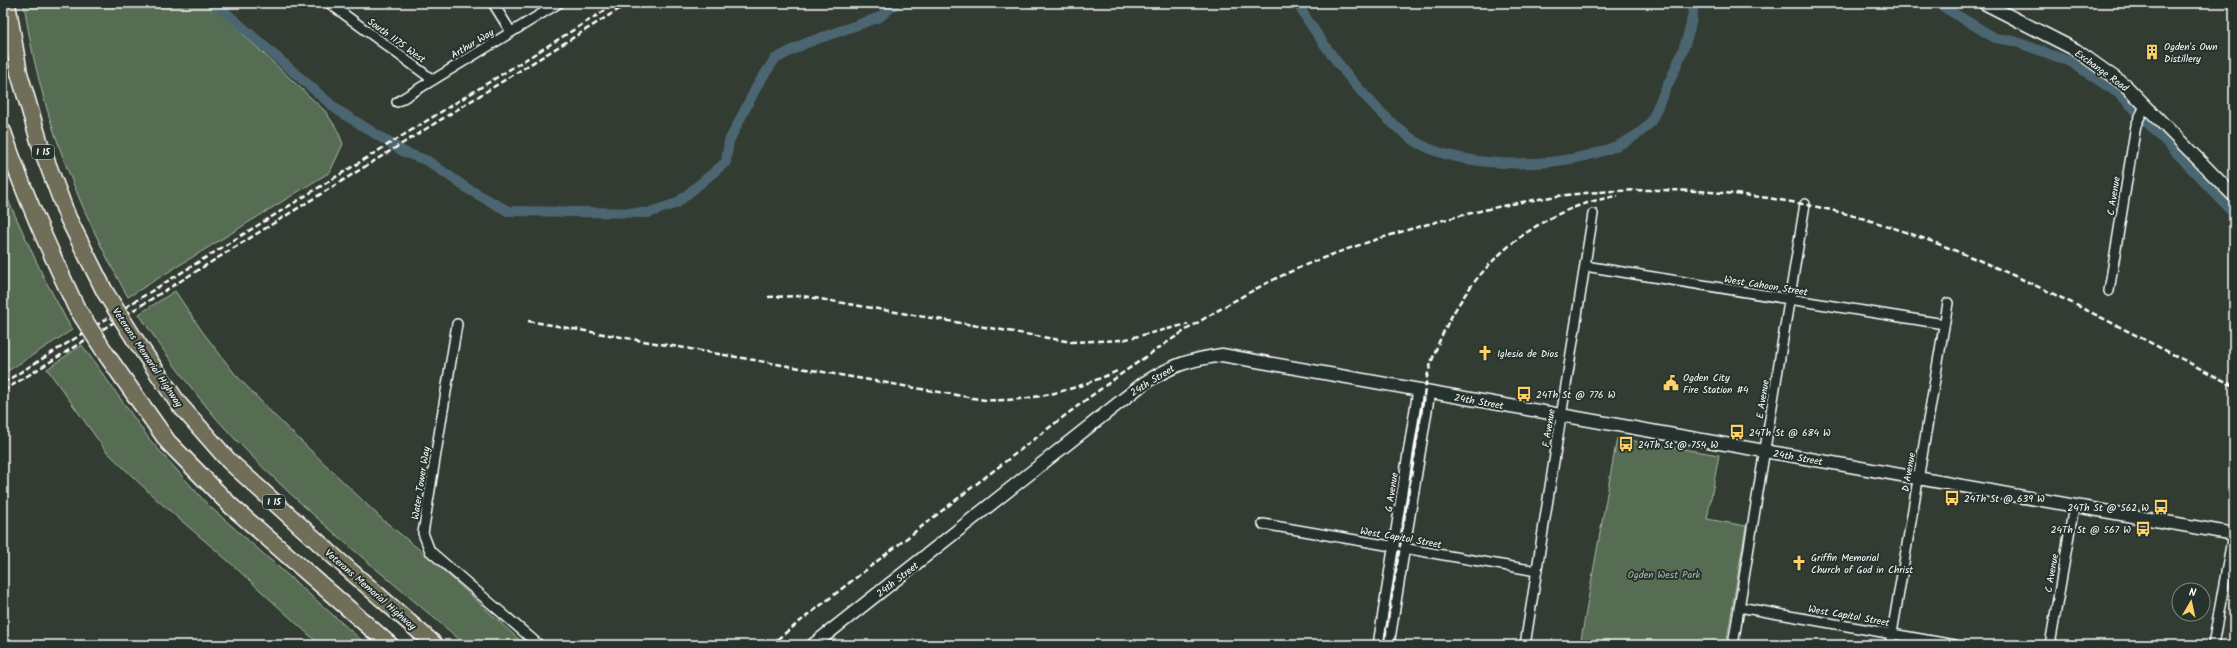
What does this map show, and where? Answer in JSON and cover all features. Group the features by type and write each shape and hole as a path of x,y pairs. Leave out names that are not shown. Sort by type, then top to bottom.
{"highway":[{"name":"Veterans Memorial Highway","path":"7,3 19,73 40,144 68,218 105,292 134,338 178,403 229,461 339,562 435,645"},
{"path":"3,132 16,171 45,242 76,307 108,357 168,442 231,506 390,645"}],"main road":[{"name":"Exchange Road","path":"1984,3 1999,6 2076,50 2125,85 2234,196"},
{"name":"24th Street","path":"813,645 1144,383 1170,367 1191,360 1222,356 2074,506 2234,531"}],"street":[{"name":"South 1175 West","path":"329,3 433,80"},
{"path":"493,3 511,32"},
{"name":"Arthur Way","path":"397,102 559,3"},
{"name":"C Avenue","path":"2109,291 2136,125 2145,106"},
{"name":"E Avenue","path":"1732,645 1805,204"},
{"name":"F Avenue","path":"1525,645 1593,214"},
{"name":"West Cahoon Street","path":"1585,266 1944,324"},
{"name":"D Avenue","path":"1890,645 1948,303"},
{"name":"Water Tower Way","path":"457,324 423,533 430,551 539,645"},
{"name":"G Avenue","path":"1378,645 1418,390"},
{"path":"1389,645 1430,392"},
{"name":"C Avenue","path":"2050,645 2074,506"},
{"name":"West Capitol Street","path":"1263,524 1393,548 1537,571"},
{"path":"2213,645 2234,531"},
{"name":"West Capitol Street","path":"1739,607 1955,645"}],"green space":[{"path":"24,3 207,3 214,7 325,111 337,129 343,144 330,172 128,297 109,263 92,227 62,155 39,80 30,42"},
{"path":"3,189 43,276 72,330 3,374"},
{"path":"175,291 202,331 235,374 275,416 382,519 432,560 525,645 466,645 348,545 262,467 222,425 196,394 161,347 139,314"},
{"path":"82,345 150,440 208,505 367,645 320,645 226,559 156,499 106,451 47,369"},
{"name":"Ogden West Park","path":"1617,438 1719,455 1707,519 1746,526 1726,645 1580,645"}],"waterway":[{"path":"215,3 336,109 404,152 428,161 468,189 508,211 648,213 677,203 726,162 729,141 758,84 775,59 806,43 880,17 896,3"},
{"path":"1297,3 1320,39 1348,76 1380,111 1412,139 1435,151 1464,159 1498,163 1533,163 1568,159 1601,152 1629,140 1649,124 1654,116 1682,52 1690,28 1694,3"},
{"path":"1937,3 1995,38 2014,41 2071,62 2121,95 2234,213"}],"railway":[{"path":"3,383 617,3"},
{"path":"3,391 629,3"},
{"path":"770,645 1097,391 1201,320 1275,279 1361,244 1449,218 1540,199 1598,192 1678,190 1718,192 1758,197 1837,211 1922,238 2013,275 2102,318 2234,386"},
{"path":"1384,645 1427,377 1438,344 1454,313 1473,284 1496,258 1522,236 1551,218 1584,204 1618,196"},
{"path":"768,297 802,296 1072,342 1122,340 1188,324"},
{"path":"528,321 985,400 1036,397 1085,384 1117,371"}],"place":[{"name":"Ogden's Own Distillery","path":"2152,52"},
{"name":"Iglesia de Dios","path":"1485,353"},
{"name":"Ogden City Fire Station #4","path":"1671,383"},
{"name":"24Th St @ 776 W","path":"1524,394"},
{"name":"24Th St @ 684 W","path":"1737,432"},
{"name":"24Th St @ 754 W","path":"1626,444"},
{"name":"24Th St @ 639 W","path":"1952,498"},
{"name":"24Th St @ 562 W","path":"2161,507"},
{"name":"24Th St @ 567 W","path":"2143,529"},
{"name":"Griffin Memorial Church of God in Christ","path":"1799,563"}]}
